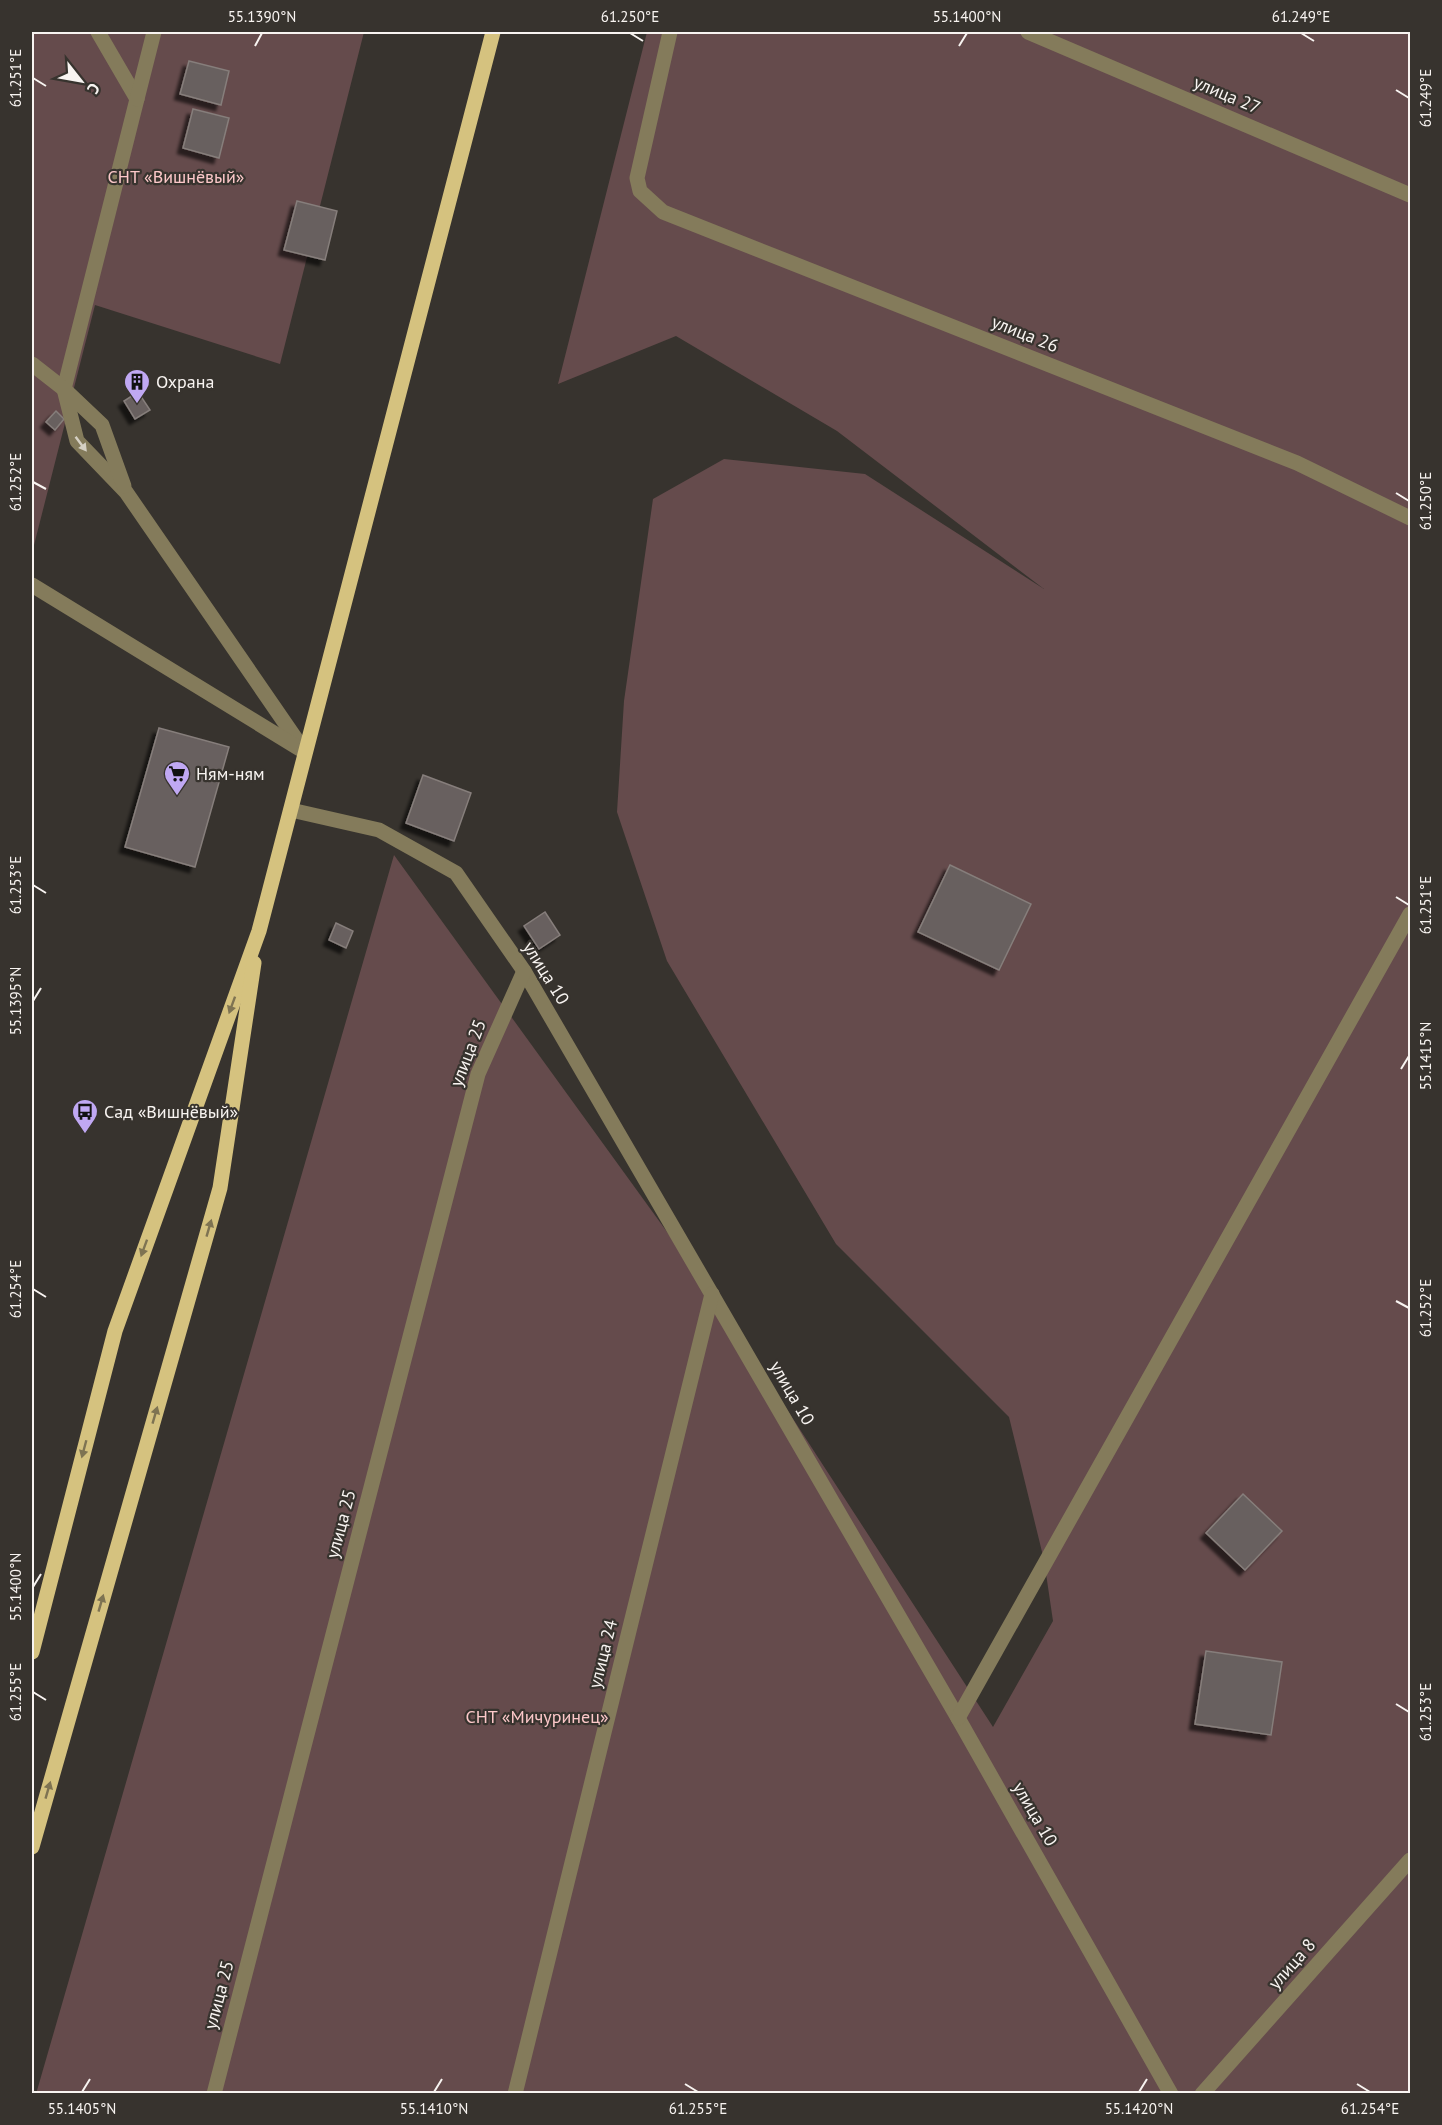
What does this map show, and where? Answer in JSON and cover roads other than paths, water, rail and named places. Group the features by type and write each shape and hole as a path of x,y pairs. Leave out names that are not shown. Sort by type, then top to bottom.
{"main road":[{"path":"32,1652 114,1331 259,931 493,32"},
{"path":"32,1847 220,1188 259,931"}],"street":[{"path":"98,32 137,99"},
{"path":"154,32 64,389 76,441 126,492 305,752"},
{"name":"улица 26","path":"670,32 637,178 639,191 663,212 1298,463 1410,518"},
{"name":"улица 27","path":"1028,32 1410,195"},
{"path":"32,364 64,389 102,425 126,492"},
{"path":"32,585 305,752"},
{"name":"улица 10","path":"291,810 379,830 456,873 524,971 958,1718 1171,2094"},
{"path":"958,1718 1410,914"},
{"name":"улица 25","path":"214,2094 478,1074 524,971"},
{"name":"улица 24","path":"515,2094 712,1294"},
{"name":"улица 8","path":"1202,2094 1410,1860"}],"place":[{"name":"Охрана","path":"137,405"},
{"name":"Ням-ням","path":"177,797"},
{"name":"Сад «Вишнёвый»","path":"85,1135"}],"park label":[{"name":"СНТ «Вишнёвый»","path":"176,177"},
{"name":"СНТ «Мичуринец»","path":"537,1717"}]}
